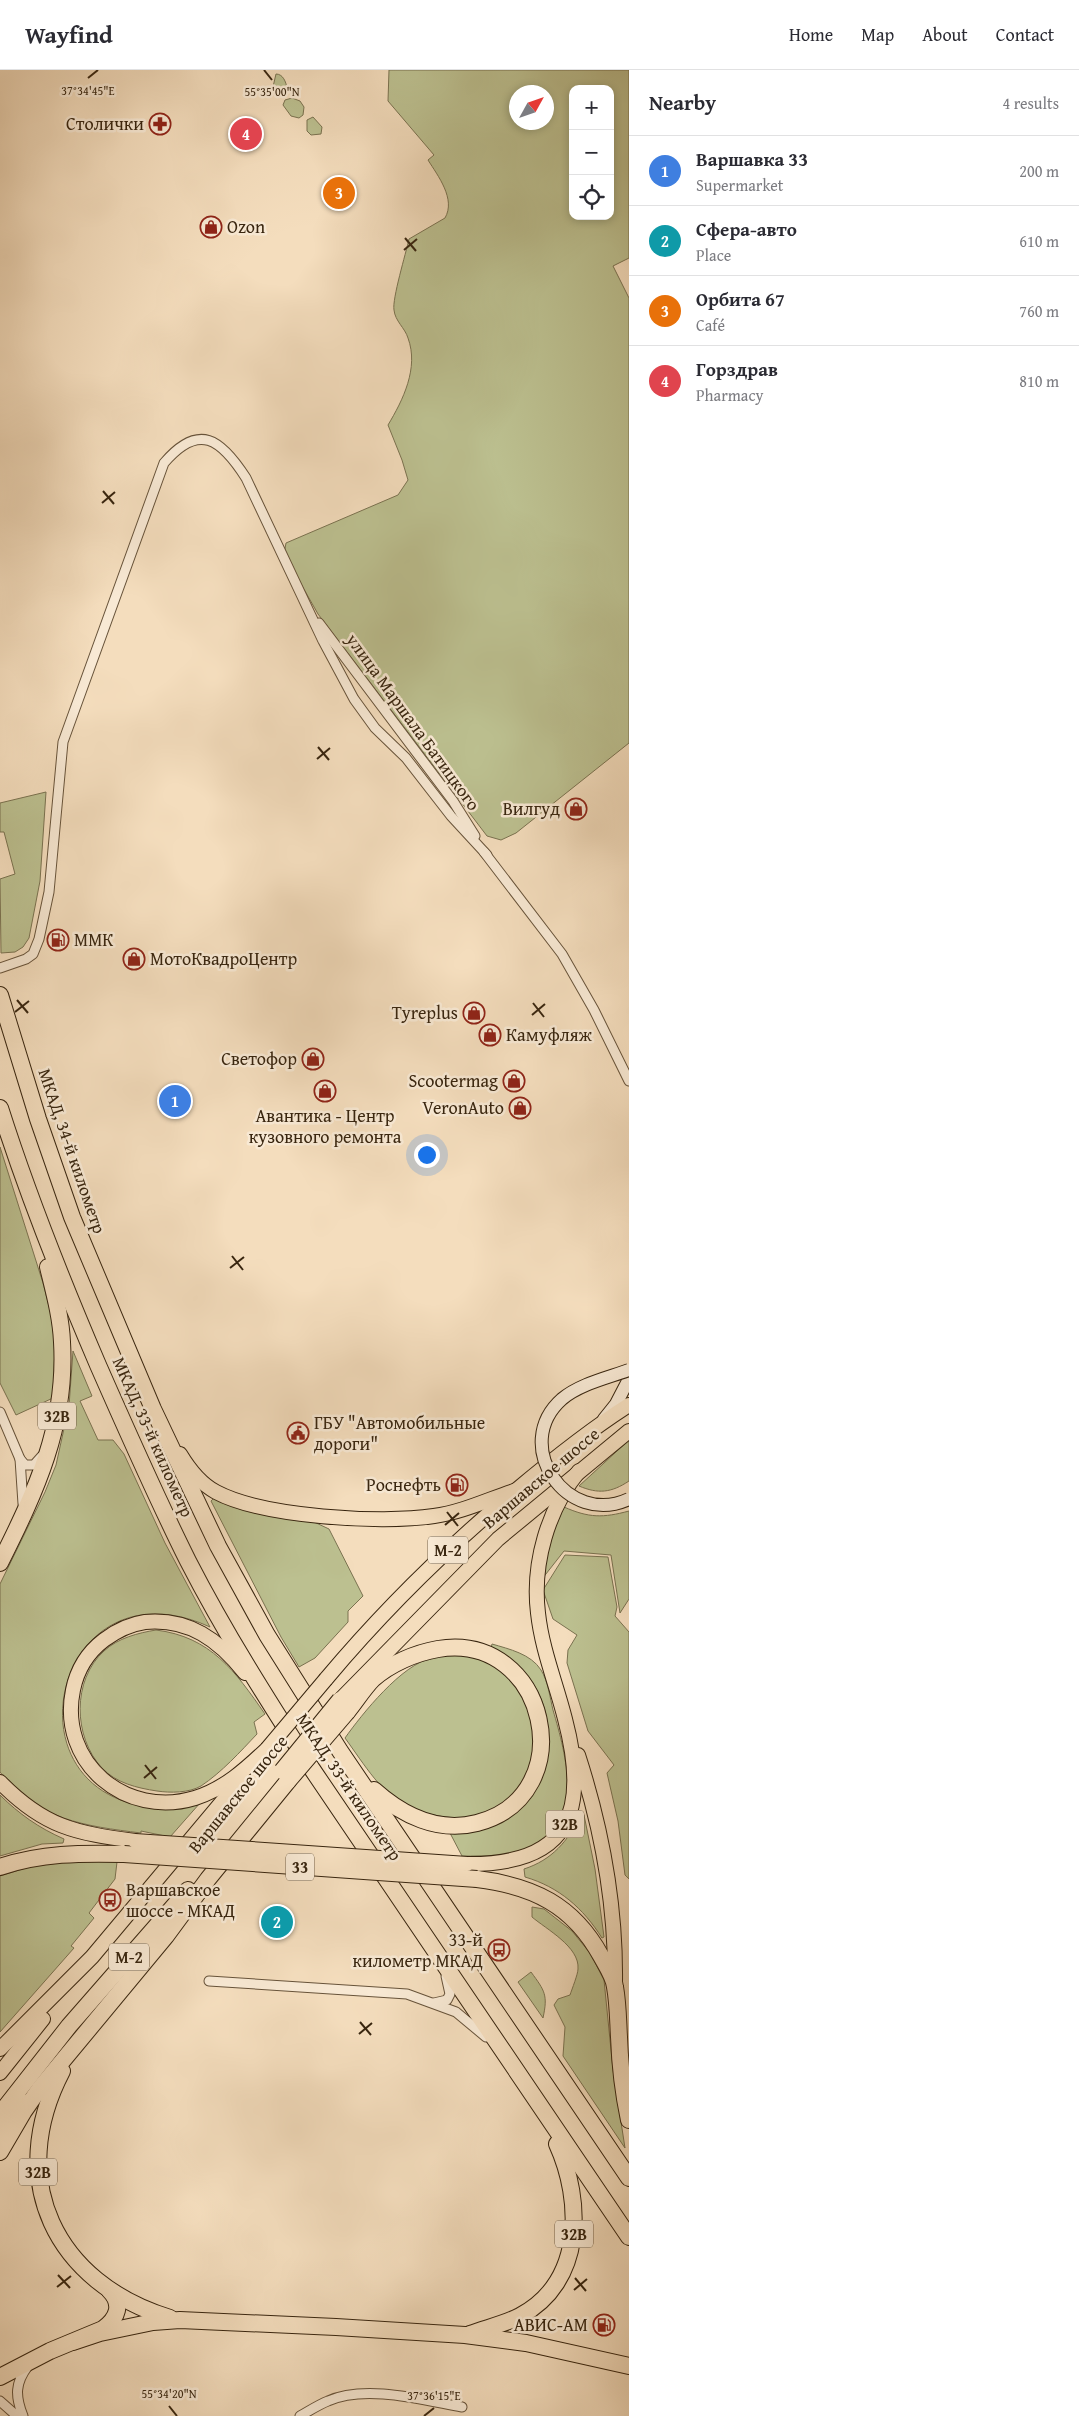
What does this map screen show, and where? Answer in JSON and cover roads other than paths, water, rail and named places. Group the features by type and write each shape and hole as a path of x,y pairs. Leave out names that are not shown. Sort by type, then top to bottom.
{"highway":[{"name":"МКАД, 34-й километр","path":"0,996 62,1189 114,1318"},
{"path":"0,1108 24,1181"},
{"name":"МКАД, 33-й километр","path":"24,1181 41,1229 145,1471 188,1561 234,1644 288,1732 629,2237"},
{"name":"32B","path":"0,1563 44,1468 60,1400 62,1343 47,1259 24,1181"},
{"name":"МКАД, 33-й километр","path":"114,1318 153,1409 223,1555 283,1660 340,1751 629,2178"},
{"path":"340,1751 370,1788 390,1804 410,1816 430,1823 451,1826 490,1820 503,1812 524,1793 534,1777 540,1758 539,1718 528,1690 521,1678 505,1664 486,1653 466,1648 446,1647 428,1650 409,1657 373,1679 343,1706"},
{"name":"Варшавское шоссе","path":"74,2033 189,1888 343,1706"},
{"name":"33","path":"0,1867 18,1861 56,1854 124,1854 496,1881 535,1892 568,1913 595,1944 615,1986"},
{"name":"32B","path":"615,1986 621,2071 629,2120"},
{"path":"0,2152 24,2111 60,2062 74,2033"},
{"name":"32B","path":"74,2033 50,2095 40,2137 38,2174 46,2210 62,2243 89,2274 128,2302 180,2320"},
{"name":"М-2","path":"0,2116 74,2033"},
{"name":"32B","path":"465,2335 520,2316 536,2305 549,2292 560,2276 574,2234 575,2209 572,2185 565,2161 549,2125 526,2085"},
{"path":"0,2377 33,2359 103,2329 116,2315 118,2305 115,2296 107,2288"},
{"path":"73,2342 137,2326 180,2320 465,2335 526,2342 629,2366"}],"main road":[{"path":"629,1370 579,1389 560,1401 551,1414 544,1431 542,1445 543,1461 552,1476 562,1489 575,1498 593,1504 612,1505 629,1499"},
{"path":"601,1423 616,1404 629,1379"},
{"name":"Варшавское шоссе","path":"0,2050 92,1957 326,1679 440,1557 562,1453 601,1423 629,1405"},
{"path":"153,1409 183,1459 202,1482 230,1498 247,1504 309,1514 383,1520 432,1517 454,1512 517,1490"},
{"name":"Варшавское шоссе","path":"343,1706 418,1619 498,1539 629,1431"},
{"path":"565,1717 541,1636 537,1585 546,1533 565,1489 579,1471"},
{"path":"373,1679 418,1619"},
{"path":"267,1749 229,1782 194,1798 160,1801 128,1794 111,1787 97,1776 77,1747 72,1731 70,1713 75,1681 88,1656 111,1635 141,1623 173,1622 205,1634 219,1644 243,1671 288,1732"},
{"name":"32B","path":"0,1782 25,1806 56,1824 91,1835 135,1841 486,1864 518,1860 546,1847 557,1837 566,1822 572,1804 575,1783 573,1756 565,1717"},
{"name":"32B","path":"565,1717 584,1774 600,1835 616,1941 615,1986"},
{"name":"М-2","path":"0,2073 92,1957"},
{"name":"Варшавское шоссе","path":"0,2130 22,2096 74,2033"}],"street":[{"name":"улица Маршала Батицкого","path":"0,968 26,959 33,954 39,939 49,892 63,742 164,464 177,448 187,442 200,440 212,442 223,447 246,478 346,684 365,715 406,758 451,816 486,855 562,954 594,1010 629,1081"},
{"name":"улица Маршала Батицкого","path":"310,610 453,802 486,855"},
{"path":"0,1412 20,1459 24,1496 22,1518"},
{"path":"20,1459 25,1464 34,1465 51,1444"},
{"path":"428,1940 450,1986 450,1994 447,2000 434,2003"},
{"path":"209,1982 407,1994 456,2012 474,2025 514,2067"},
{"path":"0,2116 60,2062"},
{"path":"23,2416 17,2402 16,2390 22,2374 33,2359"},
{"path":"300,2416 329,2400 360,2393 417,2399 462,2407"},
{"path":"0,2401 17,2416"}],"place":[{"name":"Столички","path":"160,124"},
{"name":"Горздрав","path":"246,134"},
{"name":"Орбита 67","path":"339,193"},
{"name":"Ozon","path":"211,227"},
{"name":"Вилгуд","path":"576,809"},
{"name":"ММК","path":"58,940"},
{"name":"МотоКвадроЦентр","path":"134,959"},
{"name":"Tyreplus","path":"474,1013"},
{"name":"Камуфляж","path":"490,1035"},
{"name":"Светофор","path":"313,1059"},
{"name":"Scootermag","path":"514,1081"},
{"name":"Авантика - Центр кузовного ремонта","path":"325,1091"},
{"name":"Варшавка 33","path":"175,1101"},
{"name":"VeronAuto","path":"520,1108"},
{"name":"ГБУ \"Автомобильные дороги\"","path":"298,1433"},
{"name":"Роснефть","path":"457,1485"},
{"name":"Варшавское шоссе - МКАД","path":"110,1900"},
{"name":"Сфера-авто","path":"277,1922"},
{"name":"33-й километр МКАД","path":"499,1950"},
{"name":"АВИС-АМ","path":"604,2325"}]}
